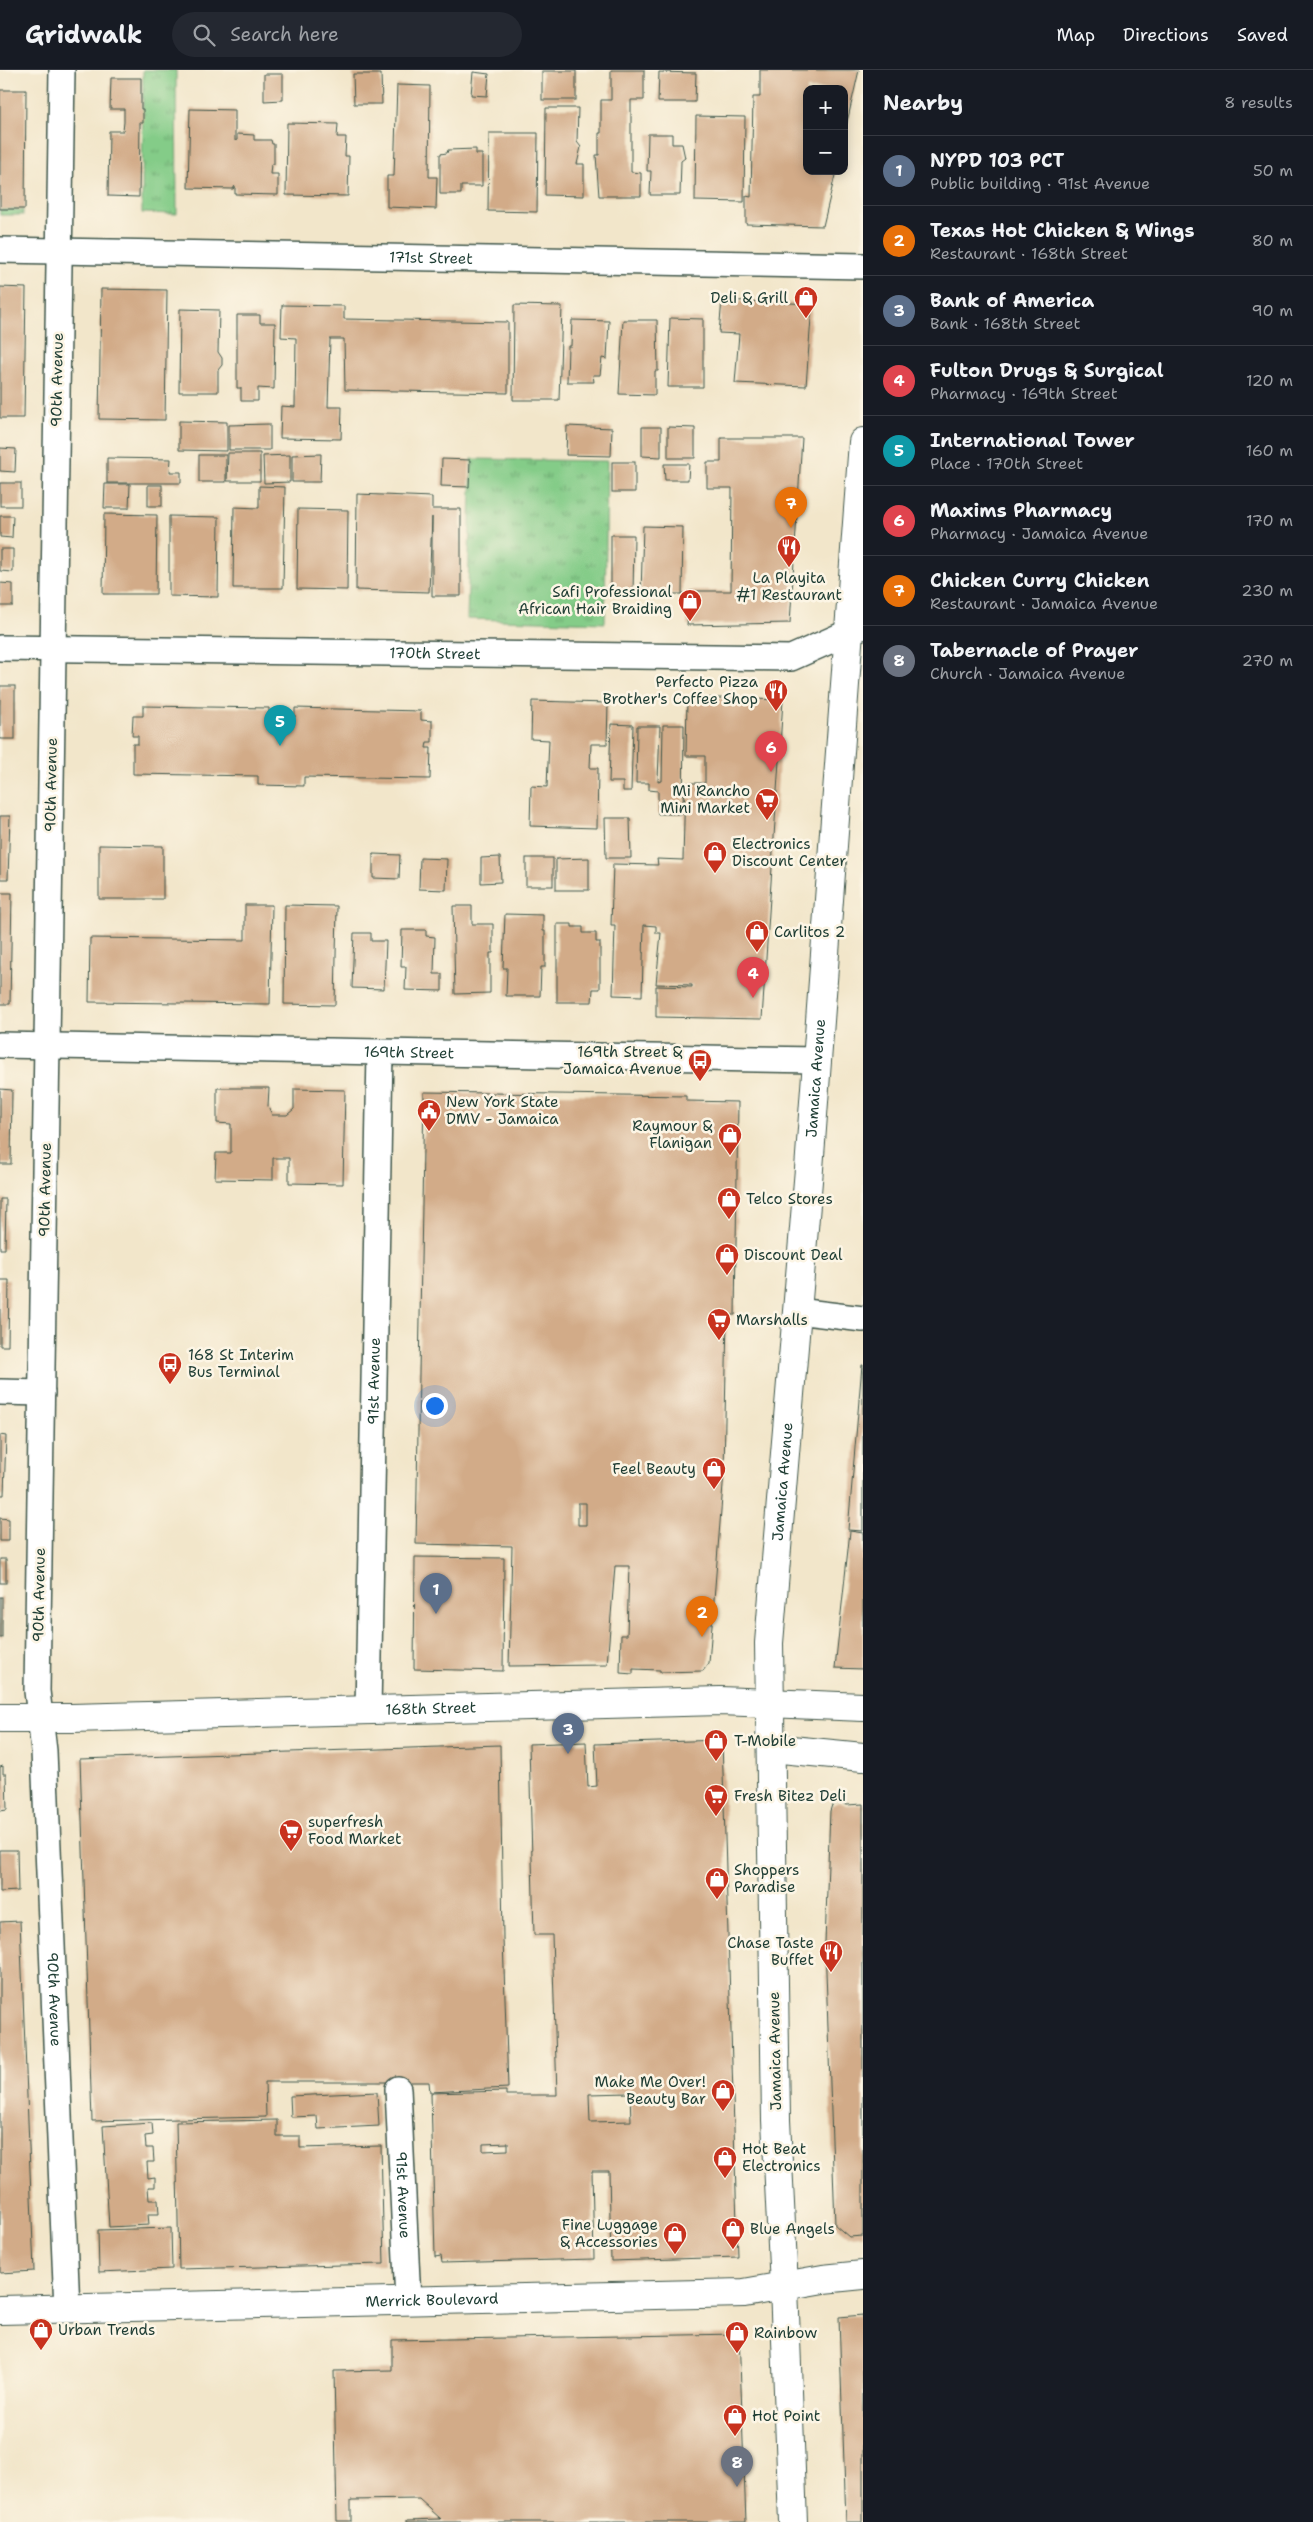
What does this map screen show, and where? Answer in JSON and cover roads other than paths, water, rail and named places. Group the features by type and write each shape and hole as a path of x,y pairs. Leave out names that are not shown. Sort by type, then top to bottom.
{"main road":[{"name":"Jamaica Avenue","path":"793,2522 776,2120 769,1643 855,630 863,442"},
{"name":"168th Street","path":"0,1718 368,1711 720,1701 863,1707"},
{"path":"771,1748 863,1757"},
{"name":"Merrick Boulevard","path":"0,2310 744,2294 823,2279 863,2275"}],"street":[{"name":"90th Avenue","path":"62,70 37,1691 44,1751 67,2309"},
{"name":"171st Street","path":"0,250 863,266"},
{"name":"170th Street","path":"0,648 791,658 855,630"},
{"name":"169th Street","path":"0,1046 817,1060"},
{"name":"91st Avenue","path":"368,1711 380,1052"},
{"path":"797,1311 863,1319"},
{"path":"0,1392 42,1393"},
{"name":"91st Avenue","path":"398,2089 408,2301"}],"place":[{"name":"Deli & Grill","path":"806,319"},
{"name":"Chicken Curry Chicken","path":"791,528"},
{"name":"La Playita #1 Restaurant","path":"789,568"},
{"name":"Safi Professional African Hair Braiding","path":"690,622"},
{"name":"Perfecto Pizza Brother's Coffee Shop","path":"776,712"},
{"name":"International Tower","path":"280,746"},
{"name":"Maxims Pharmacy","path":"771,772"},
{"name":"Mi Rancho Mini Market","path":"767,821"},
{"name":"Electronics Discount Center","path":"715,874"},
{"name":"Carlitos 2","path":"757,953"},
{"name":"Fulton Drugs & Surgical","path":"753,998"},
{"name":"169th Street & Jamaica Avenue","path":"700,1082"},
{"name":"New York State DMV - Jamaica","path":"429,1132"},
{"name":"Raymour & Flanigan","path":"730,1156"},
{"name":"Telco Stores","path":"729,1220"},
{"name":"Discount Deal","path":"727,1276"},
{"name":"Marshalls","path":"719,1341"},
{"name":"168 St Interim Bus Terminal","path":"170,1385"},
{"name":"Feel Beauty","path":"714,1490"},
{"name":"NYPD 103 PCT","path":"436,1614"},
{"name":"Texas Hot Chicken & Wings","path":"702,1637"},
{"name":"Bank of America","path":"568,1754"},
{"name":"T-Mobile","path":"716,1762"},
{"name":"Fresh Bitez Deli","path":"716,1817"},
{"name":"superfresh Food Market","path":"291,1852"},
{"name":"Shoppers Paradise","path":"717,1900"},
{"name":"Chase Taste Buffet","path":"831,1973"},
{"name":"Make Me Over! Beauty Bar","path":"723,2112"},
{"name":"Hot Beat Electronics","path":"725,2179"},
{"name":"Blue Angels","path":"733,2250"},
{"name":"Fine Luggage & Accessories","path":"675,2255"},
{"name":"Urban Trends","path":"41,2351"},
{"name":"Rainbow","path":"737,2354"},
{"name":"Hot Point","path":"735,2437"},
{"name":"Tabernacle of Prayer","path":"737,2487"}]}
